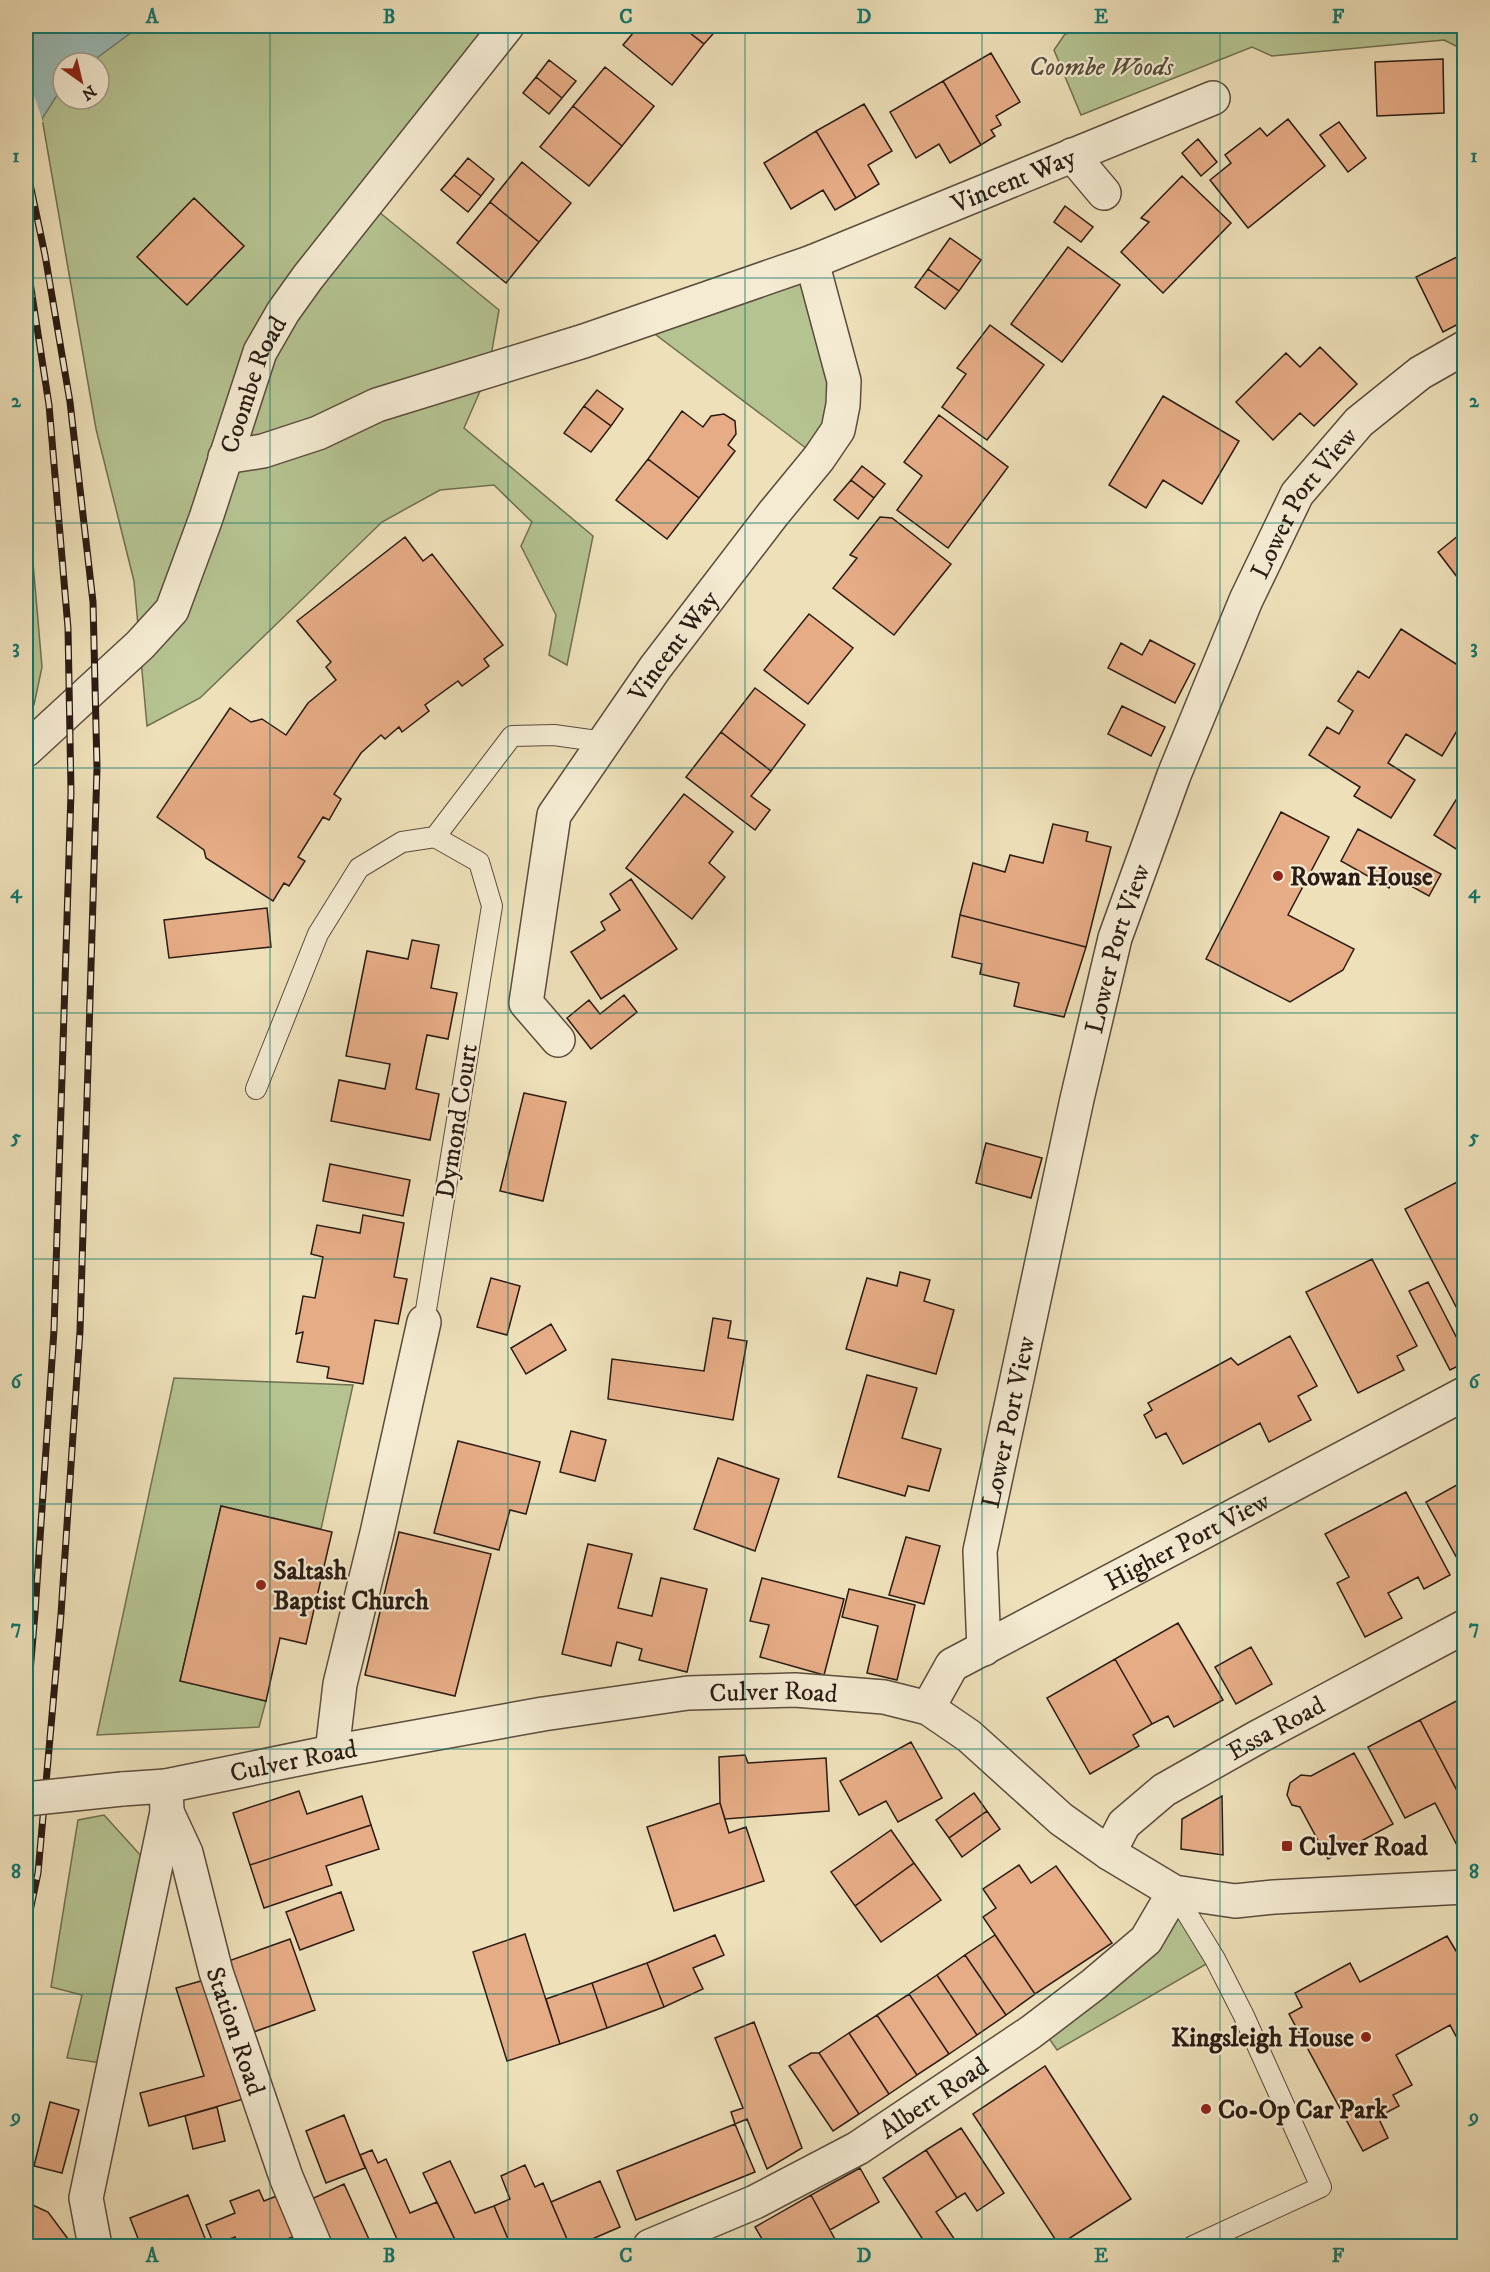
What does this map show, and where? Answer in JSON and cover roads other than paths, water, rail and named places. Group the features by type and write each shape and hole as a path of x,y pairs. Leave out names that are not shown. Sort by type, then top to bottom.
{"street":[{"name":"Coombe Road","path":"26,750 140,645 172,610 206,518 260,352 283,312 315,268 507,26"},
{"name":"Vincent Way","path":"225,457 263,451 318,433 377,405 584,341 812,262 1213,98"},
{"path":"1072,155 1104,193"},
{"name":"Vincent Way","path":"558,1040 526,1003 554,815 655,668 819,458 838,430 843,405 844,381 812,262"},
{"name":"Lower Port View","path":"984,1649 980,1551 1074,1110 1115,938 1174,775 1246,600 1297,494 1359,423 1420,373 1464,348"},
{"name":"Dymond Court","path":"332,1752 340,1684 380,1521 424,1322"},
{"name":"Higher Port View","path":"928,1708 952,1665 1464,1394"},
{"name":"Essa Road","path":"1109,1853 1124,1824 1164,1790 1464,1627"},
{"name":"Culver Road","path":"26,1800 122,1789 167,1799 240,1772 332,1752 543,1714 688,1693 795,1690 884,1697 928,1708 969,1736 1061,1819 1109,1853 1174,1892 1235,1901 1274,1896 1464,1887"},
{"path":"95,2247 86,2198 167,1799"},
{"name":"Station Road","path":"167,1799 186,1853 219,1983 286,2177 315,2247"},
{"name":"Albert Road","path":"650,2247 755,2202 858,2148 1031,2032 1146,1940 1174,1892"}],"lane":[{"path":"256,1089 318,934 359,868 402,842 435,837 512,736 554,735 604,742"},
{"name":"Dymond Court","path":"424,1322 492,906 480,862 435,837"},
{"path":"1174,1892 1215,1959 1244,2016 1321,2187 1193,2247"}],"water":[{"path":"26,26 140,26 106,51 51,51 51,105 42,119 26,130"}],"railway":[{"path":"26,165 45,255 70,402 93,602 97,768 80,1331 61,1614 38,1873 26,1930"},
{"path":"26,256 49,405 68,628 71,792 54,1330 26,1720"}],"place":[{"name":"Rowan House","path":"1278,876"},
{"name":"Saltash Baptist Church","path":"261,1585"},
{"name":"Culver Road","path":"1287,1846"},
{"name":"Kingsleigh House","path":"1366,2037"},
{"name":"Co-Op Car Park","path":"1206,2109"}],"park label":[{"name":"Coombe Woods","path":"1101,66"}]}
